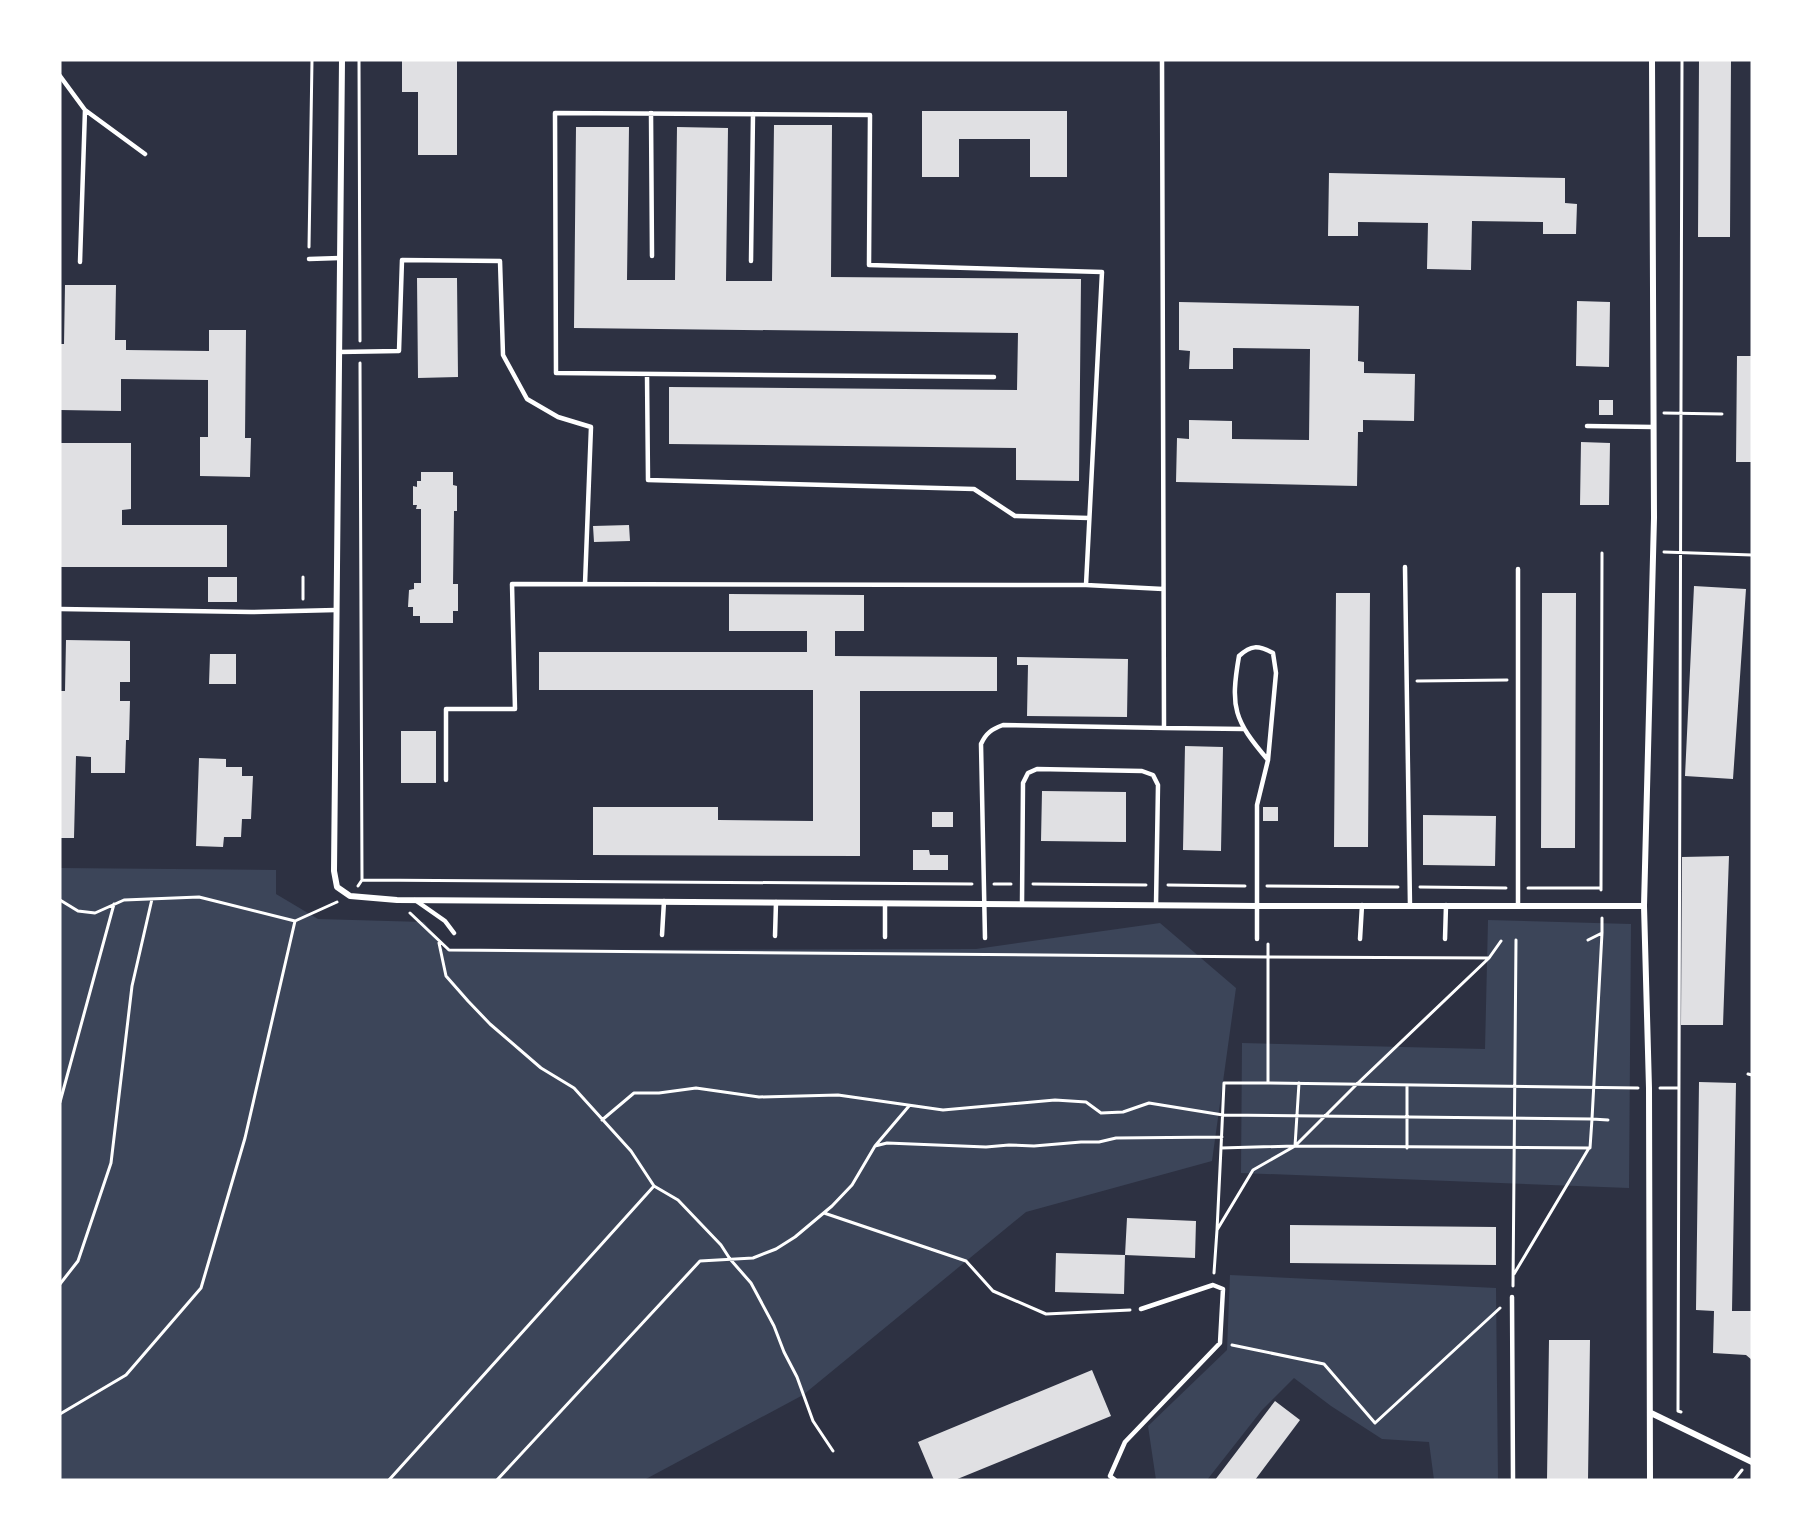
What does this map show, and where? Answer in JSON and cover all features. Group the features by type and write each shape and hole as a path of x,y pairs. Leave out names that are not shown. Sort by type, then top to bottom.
{"street":[{"path":"342,60 334,871 337,887 350,896 397,900 1258,906 1644,906"},
{"path":"1650,1480 1649,1088 1644,906 1653,551 1652,60"},
{"path":"1651,1413 1752,1462"}],"lane":[{"path":"1162,60 1164,728"},
{"path":"60,76 85,110 145,154"},
{"path":"80,262 85,110"},
{"path":"994,377 556,373 555,113 870,115 869,265 1102,272 1086,585"},
{"path":"651,113 652,256"},
{"path":"751,261 753,114"},
{"path":"309,259 340,258"},
{"path":"339,352 399,351 402,260 500,261 503,354 527,399 558,417 591,427 585,584"},
{"path":"647,374 648,480 974,489 1015,516 1089,518"},
{"path":"1587,426 1653,427"},
{"path":"1405,567 1410,906"},
{"path":"1518,569 1518,906"},
{"path":"446,780 446,709 515,709 512,584 1086,585 1164,589"},
{"path":"60,609 336,610"},
{"path":"1257,939 1257,804 1268,760 1276,673 1273,653 1255,646 1239,656 1234,692 1235,711 1244,729 1268,760"},
{"path":"985,938 981,744 984,736 992,729 1003,725 1244,729"},
{"path":"1022,903 1023,783 1028,773 1037,770 1142,771 1154,775 1158,785 1156,905"},
{"path":"415,900 445,921 454,933"},
{"path":"662,935 664,902"},
{"path":"776,902 776,936"},
{"path":"885,903 885,937"},
{"path":"1360,939 1362,905"},
{"path":"1445,939 1446,905"},
{"path":"1115,1480 1110,1476 1125,1442 1220,1343 1223,1289 1213,1285 1140,1309"},
{"path":"1512,1296 1513,1480"}],"path":[{"path":"309,259 312,60"},
{"path":"359,60 362,880 371,885"},
{"path":"1682,60 1678,1411 1689,1416"},
{"path":"1653,412 1722,414"},
{"path":"1653,551 1752,555"},
{"path":"1516,940 1513,1275 1590,1148 1602,933 1602,553"},
{"path":"303,577 303,611"},
{"path":"1407,681 1518,680"},
{"path":"60,900 78,911 95,913 124,900 199,897 295,921 350,896"},
{"path":"60,1284 78,1261 111,1163 132,986 152,899"},
{"path":"397,900 449,950 1489,958"},
{"path":"60,1102 114,904"},
{"path":"60,1414 126,1376 201,1288 244,1138 295,921"},
{"path":"1588,940 1602,933"},
{"path":"1268,939 1268,1083"},
{"path":"1217,1230 1253,1170 1295,1146 1489,958 1501,941"},
{"path":"439,943 446,976 468,1001 490,1024 541,1068 574,1088 631,1151 654,1186 678,1200 721,1245 751,1283 797,1377 813,1421 832,1450"},
{"path":"1213,1285 1224,1083 1593,1088"},
{"path":"1295,1146 1299,1083"},
{"path":"1407,1084 1407,1148"},
{"path":"602,1120 634,1094 696,1088 759,1097 838,1095 943,1110 1055,1100 1086,1102 1101,1113 1123,1112 1149,1103 1223,1115 1608,1119"},
{"path":"497,1480 700,1261 753,1258 776,1249 795,1236 832,1206 852,1185 874,1146 909,1106"},
{"path":"874,1146 887,1143 986,1147 1034,1146 1099,1142 1116,1138 1222,1137"},
{"path":"1221,1148 1295,1146 1590,1148"},
{"path":"389,1480 654,1186"},
{"path":"824,1213 966,1261 993,1291 1046,1314 1140,1309"},
{"path":"1220,1343 1324,1364 1375,1423 1512,1296"}],"shaded area":[{"path":"60,868 276,870 276,894 318,919 424,922 444,950 976,949 1160,923 1236,988 1212,1161 1026,1212 803,1395 644,1480 60,1480"},
{"path":"1488,920 1631,924 1629,1188 1241,1173 1242,1043 1485,1049"},
{"path":"1230,1275 1496,1288 1498,1480 1434,1480 1429,1442 1382,1439 1331,1406 1294,1378 1262,1410 1207,1480 1156,1480 1148,1426 1227,1350"}],"building":[{"path":"402,60 457,60 457,155 418,155 418,92 402,92"},
{"path":"1699,60 1731,60 1730,237 1698,237"},
{"path":"922,111 1067,111 1067,177 1030,177 1030,139 959,139 959,177 922,177"},
{"path":"774,125 832,125 831,277 1081,279 1079,481 1016,480 1016,448 669,444 669,387 1017,390 1018,333 574,328 576,127 629,127 627,280 675,280 677,127 728,128 726,281 772,281"},
{"path":"1329,173 1565,178 1565,203 1577,204 1576,234 1543,234 1543,222 1472,221 1471,270 1427,269 1428,223 1358,222 1358,236 1328,236"},
{"path":"417,278 457,278 458,377 418,378"},
{"path":"65,285 116,285 115,340 126,340 126,350 209,351 209,330 246,330 245,438 251,438 250,477 200,476 200,437 208,437 208,380 121,379 121,411 60,410 60,344 64,344"},
{"path":"1577,301 1610,302 1609,367 1576,366"},
{"path":"1179,302 1359,306 1358,361 1364,362 1364,373 1415,374 1414,421 1363,420 1363,432 1358,432 1357,486 1176,482 1177,438 1189,439 1189,420 1232,421 1232,439 1309,440 1310,349 1233,348 1233,369 1189,369 1190,351 1179,350"},
{"path":"1737,356 1752,356 1752,462 1736,462"},
{"path":"1599,400 1613,400 1613,415 1599,415"},
{"path":"1581,442 1610,443 1609,505 1580,505"},
{"path":"60,443 131,443 131,509 122,510 122,525 227,525 227,567 60,567"},
{"path":"421,472 453,472 453,485 457,486 457,511 454,511 453,584 458,584 458,611 453,611 453,623 420,623 420,616 413,616 413,607 408,607 409,590 414,589 414,583 421,583 421,509 416,509 417,505 413,505 413,486 417,487 417,481 421,481"},
{"path":"629,525 630,541 594,542 593,526"},
{"path":"208,577 237,577 237,602 208,602"},
{"path":"1694,586 1746,589 1733,779 1685,776"},
{"path":"1336,593 1370,593 1368,847 1334,847"},
{"path":"1542,593 1576,593 1575,848 1541,848"},
{"path":"729,594 864,595 864,631 835,631 835,656 997,657 997,691 860,691 860,856 593,855 593,807 718,807 718,820 813,821 813,690 539,690 539,652 807,652 807,631 729,631"},
{"path":"66,640 130,641 130,682 120,682 120,701 130,701 125,773 91,773 91,757 76,756 74,838 60,838 60,691 65,691"},
{"path":"210,654 236,654 236,684 209,684"},
{"path":"1017,657 1128,659 1127,717 1027,716 1028,665 1017,665"},
{"path":"401,731 436,731 436,783 401,783"},
{"path":"1185,746 1223,747 1221,851 1183,850"},
{"path":"199,758 226,759 226,767 242,767 242,776 253,776 251,819 242,819 241,837 224,837 223,847 196,846"},
{"path":"1042,791 1126,792 1126,842 1041,841"},
{"path":"1263,807 1278,807 1278,821 1263,821"},
{"path":"932,812 953,812 953,827 932,827"},
{"path":"1423,815 1496,816 1495,866 1423,865"},
{"path":"913,850 929,850 930,855 948,855 948,870 913,870"},
{"path":"1729,856 1723,1025 1681,1025 1682,857"},
{"path":"1699,1082 1736,1083 1732,1311 1751,1311 1752,1360 1746,1355 1713,1353 1714,1311 1696,1310"},
{"path":"1127,1218 1196,1221 1195,1258 1125,1255"},
{"path":"1290,1225 1496,1227 1496,1265 1290,1263"},
{"path":"1056,1253 1125,1255 1124,1294 1055,1292"},
{"path":"1549,1340 1590,1340 1588,1480 1547,1480"},
{"path":"1092,1370 1111,1416 955,1480 934,1480 918,1442"},
{"path":"1275,1401 1300,1420 1255,1480 1215,1480"}]}
